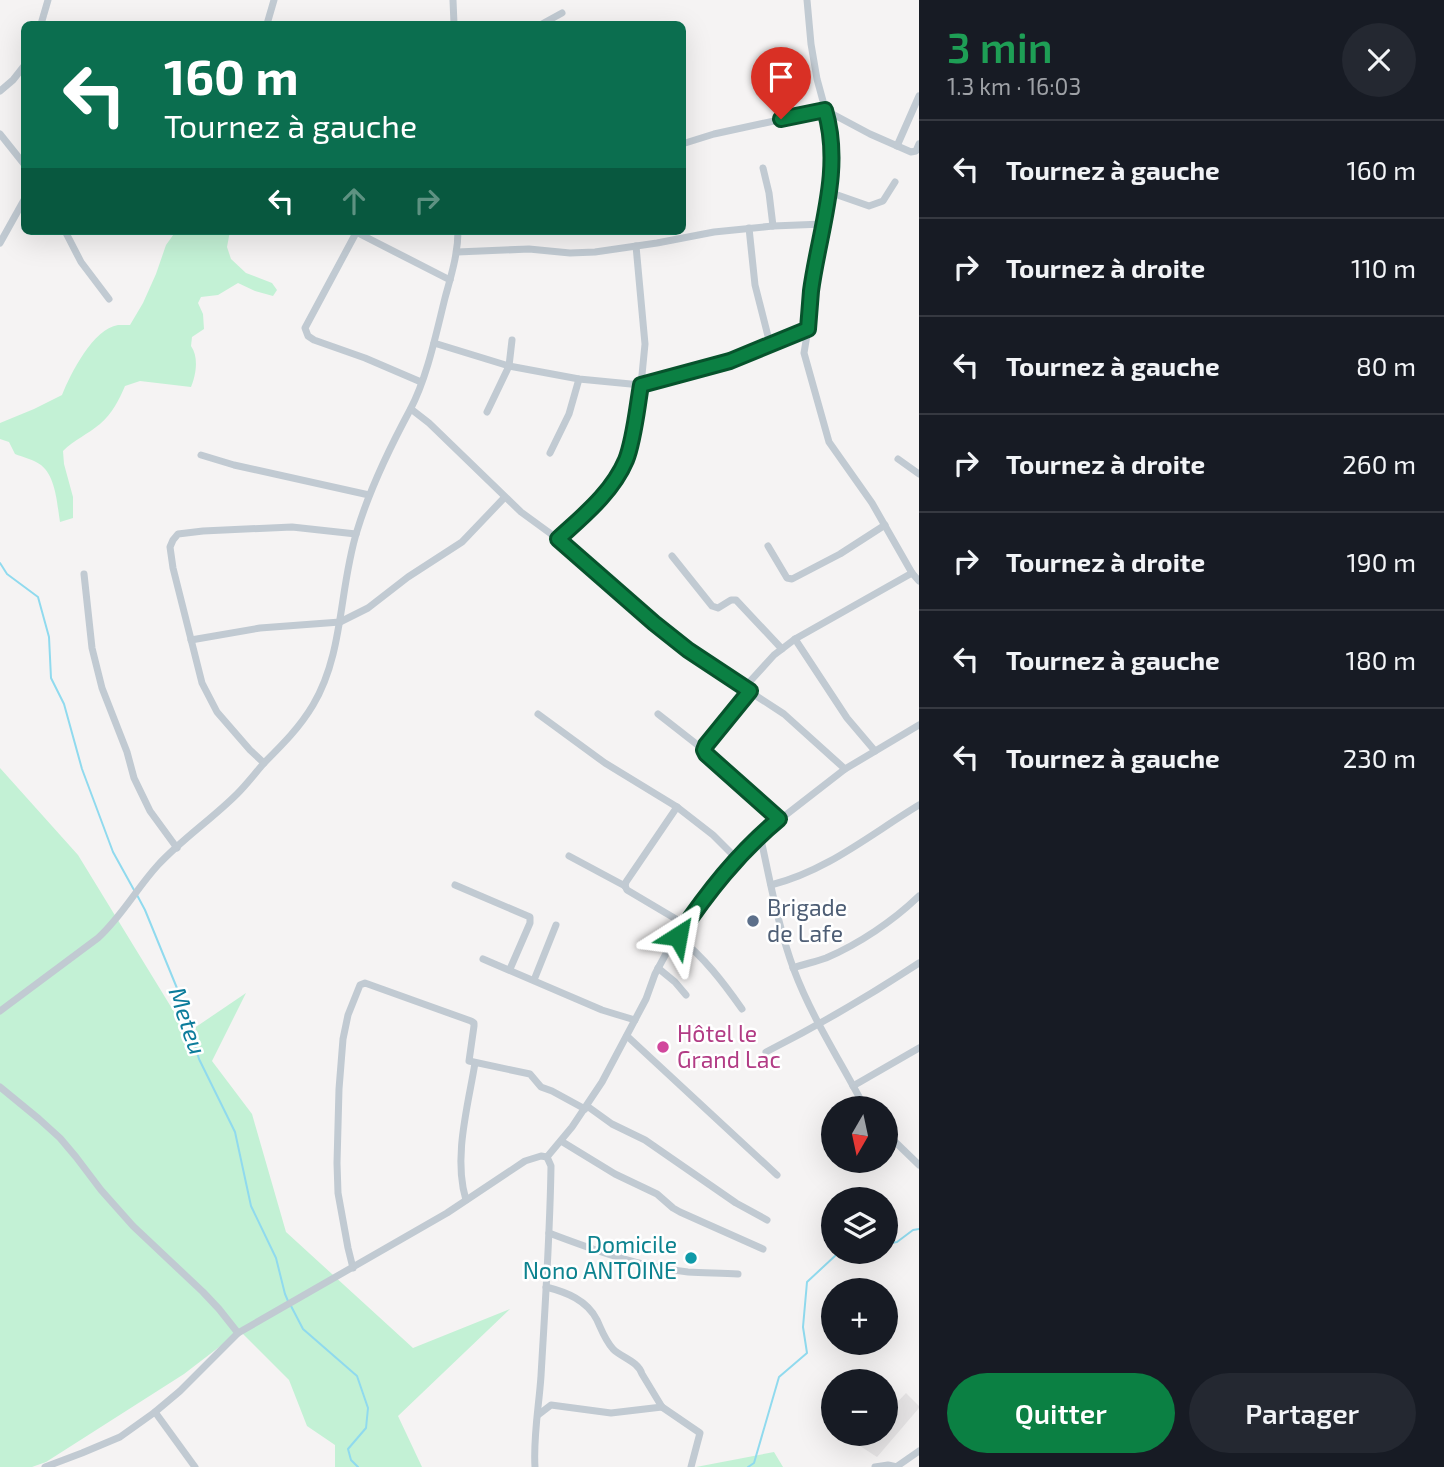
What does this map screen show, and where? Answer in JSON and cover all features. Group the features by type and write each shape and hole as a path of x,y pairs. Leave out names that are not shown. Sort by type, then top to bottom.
{"street":[{"path":"42,21 48,0"},
{"path":"268,21 274,0"},
{"path":"453,0 454,21"},
{"path":"807,0 817,79 831,139 832,164 804,353 829,442 919,581"},
{"path":"547,21 562,13"},
{"path":"0,91 21,76"},
{"path":"897,146 919,96"},
{"path":"686,143 825,110 912,153 919,144"},
{"path":"0,134 21,160"},
{"path":"763,168 773,226"},
{"path":"829,192 869,206 883,201 895,182"},
{"path":"0,243 21,205"},
{"path":"457,252 529,248 570,253 594,252 714,232 823,224"},
{"path":"749,228 755,285 770,344"},
{"path":"67,235 81,262 109,299"},
{"path":"355,235 308,320 305,328 308,336 421,382"},
{"path":"365,235 450,280"},
{"path":"0,1011 109,928 158,865 238,793 290,738 313,705 324,684 340,622 356,534 369,495 411,409 421,382 434,343 459,235"},
{"path":"558,539 587,513 617,477 629,449 641,385 645,344 636,246"},
{"path":"434,343 509,366 579,379 641,385 730,361 808,329"},
{"path":"487,412 509,366 512,340"},
{"path":"550,453 569,414 579,379"},
{"path":"411,409 429,423 504,498 558,539 654,623 688,650 784,714 845,769"},
{"path":"201,455 369,495"},
{"path":"898,459 919,474"},
{"path":"191,640 260,628 340,622 368,608 462,542 504,498"},
{"path":"768,546 787,578 792,579 840,554 885,525"},
{"path":"264,763 217,712 202,683 170,547 178,534 224,529 292,527 356,534"},
{"path":"672,556 712,606 718,608 736,600 782,649"},
{"path":"704,750 767,662 782,649 794,639 912,572"},
{"path":"84,574 92,648 102,688 127,752 134,778 149,811 177,848"},
{"path":"794,639 847,718 875,751"},
{"path":"538,714 605,763 677,807 713,835 736,859"},
{"path":"658,714 704,750 779,819"},
{"path":"547,1157 602,1082 646,999 658,968 678,936 736,859 779,819 845,769 919,725"},
{"path":"771,885 841,856 919,805"},
{"path":"625,886 677,807"},
{"path":"760,835 793,968 814,1015 858,1096"},
{"path":"569,856 625,886 627,890 685,925"},
{"path":"456,885 530,917 530,923 510,970"},
{"path":"793,968 826,958 855,943 905,909 919,896"},
{"path":"534,980 556,925"},
{"path":"678,936 714,970 742,1009"},
{"path":"483,959 603,1010 635,1020"},
{"path":"766,1052 820,1025 919,963"},
{"path":"658,968 686,995"},
{"path":"353,1268 338,1193 339,1089 348,1014 359,985 365,983 474,1023 470,1062 530,1074 541,1087 586,1107 612,1124 645,1140 736,1203 767,1220"},
{"path":"627,1036 777,1175"},
{"path":"853,1086 919,1048"},
{"path":"466,1200 461,1154 475,1063"},
{"path":"0,1087 60,1138 132,1226 204,1292 238,1333"},
{"path":"561,1141 615,1174 657,1194 680,1212 763,1249"},
{"path":"898,1145 919,1165"},
{"path":"45,1467 120,1437 180,1391 238,1333 447,1213 525,1161 547,1157"},
{"path":"535,1467 550,1234 551,1166 547,1157"},
{"path":"550,1234 591,1249 656,1267 688,1272 738,1274"},
{"path":"546,1287 571,1295 584,1303 616,1352 640,1368 662,1407 700,1433 691,1467"},
{"path":"538,1415 551,1405 611,1413 662,1407"},
{"path":"155,1412 195,1467"},
{"path":"875,1467 896,1467 919,1451"}],"shaded area":[{"path":"906,1393 919,1408 898,1432 898,1401"},
{"path":"860,1446 886,1446 877,1457"}],"green space":[{"path":"173,235 229,235 227,247 231,259 246,273 272,283 277,290 273,296 238,283 218,295 201,297 198,303 203,314 204,329 192,337 191,346 196,366 191,387 140,381 125,386 104,420 63,451 73,497 73,518 60,522 50,476 41,465 15,454 9,442 0,439 0,423 62,395 77,364 92,343 109,328 130,325 143,303 166,245"},
{"path":"0,768 78,855 187,1033 246,993 212,1061 252,1114 286,1232 413,1348 510,1309 398,1416 422,1467 335,1467 335,1445 307,1426 289,1380 240,1331 184,1374 46,1462 32,1467 0,1467"},
{"path":"774,1452 783,1467 696,1467"}],"waterway":[{"name":"Meteu","path":"0,563 7,574 38,597 49,637 51,678 64,704 82,769 113,852 134,890"},
{"name":"Meteu","path":"137,895 181,998 199,1059 235,1132 251,1206 276,1258 288,1301"},
{"name":"Meteu","path":"898,1241 913,1230 919,1229"},
{"name":"Meteu","path":"748,1467 754,1463 779,1377 807,1353 803,1327 807,1282 826,1264"},
{"name":"Meteu","path":"291,1306 303,1329 357,1376 368,1408 366,1428 348,1449 351,1460 358,1467"}],"place":[{"name":"Brigade de Lafe","path":"753,921"},
{"name":"Hôtel le Grand Lac","path":"663,1047"},
{"name":"Domicile Nono ANTOINE","path":"691,1258"}],"route":[{"path":"678,936 731,864 779,819 704,750 750,691 688,650 558,539 587,513 617,477 629,449 641,385 730,361 808,329 811,292 832,164 829,123 825,110 781,119"}]}
